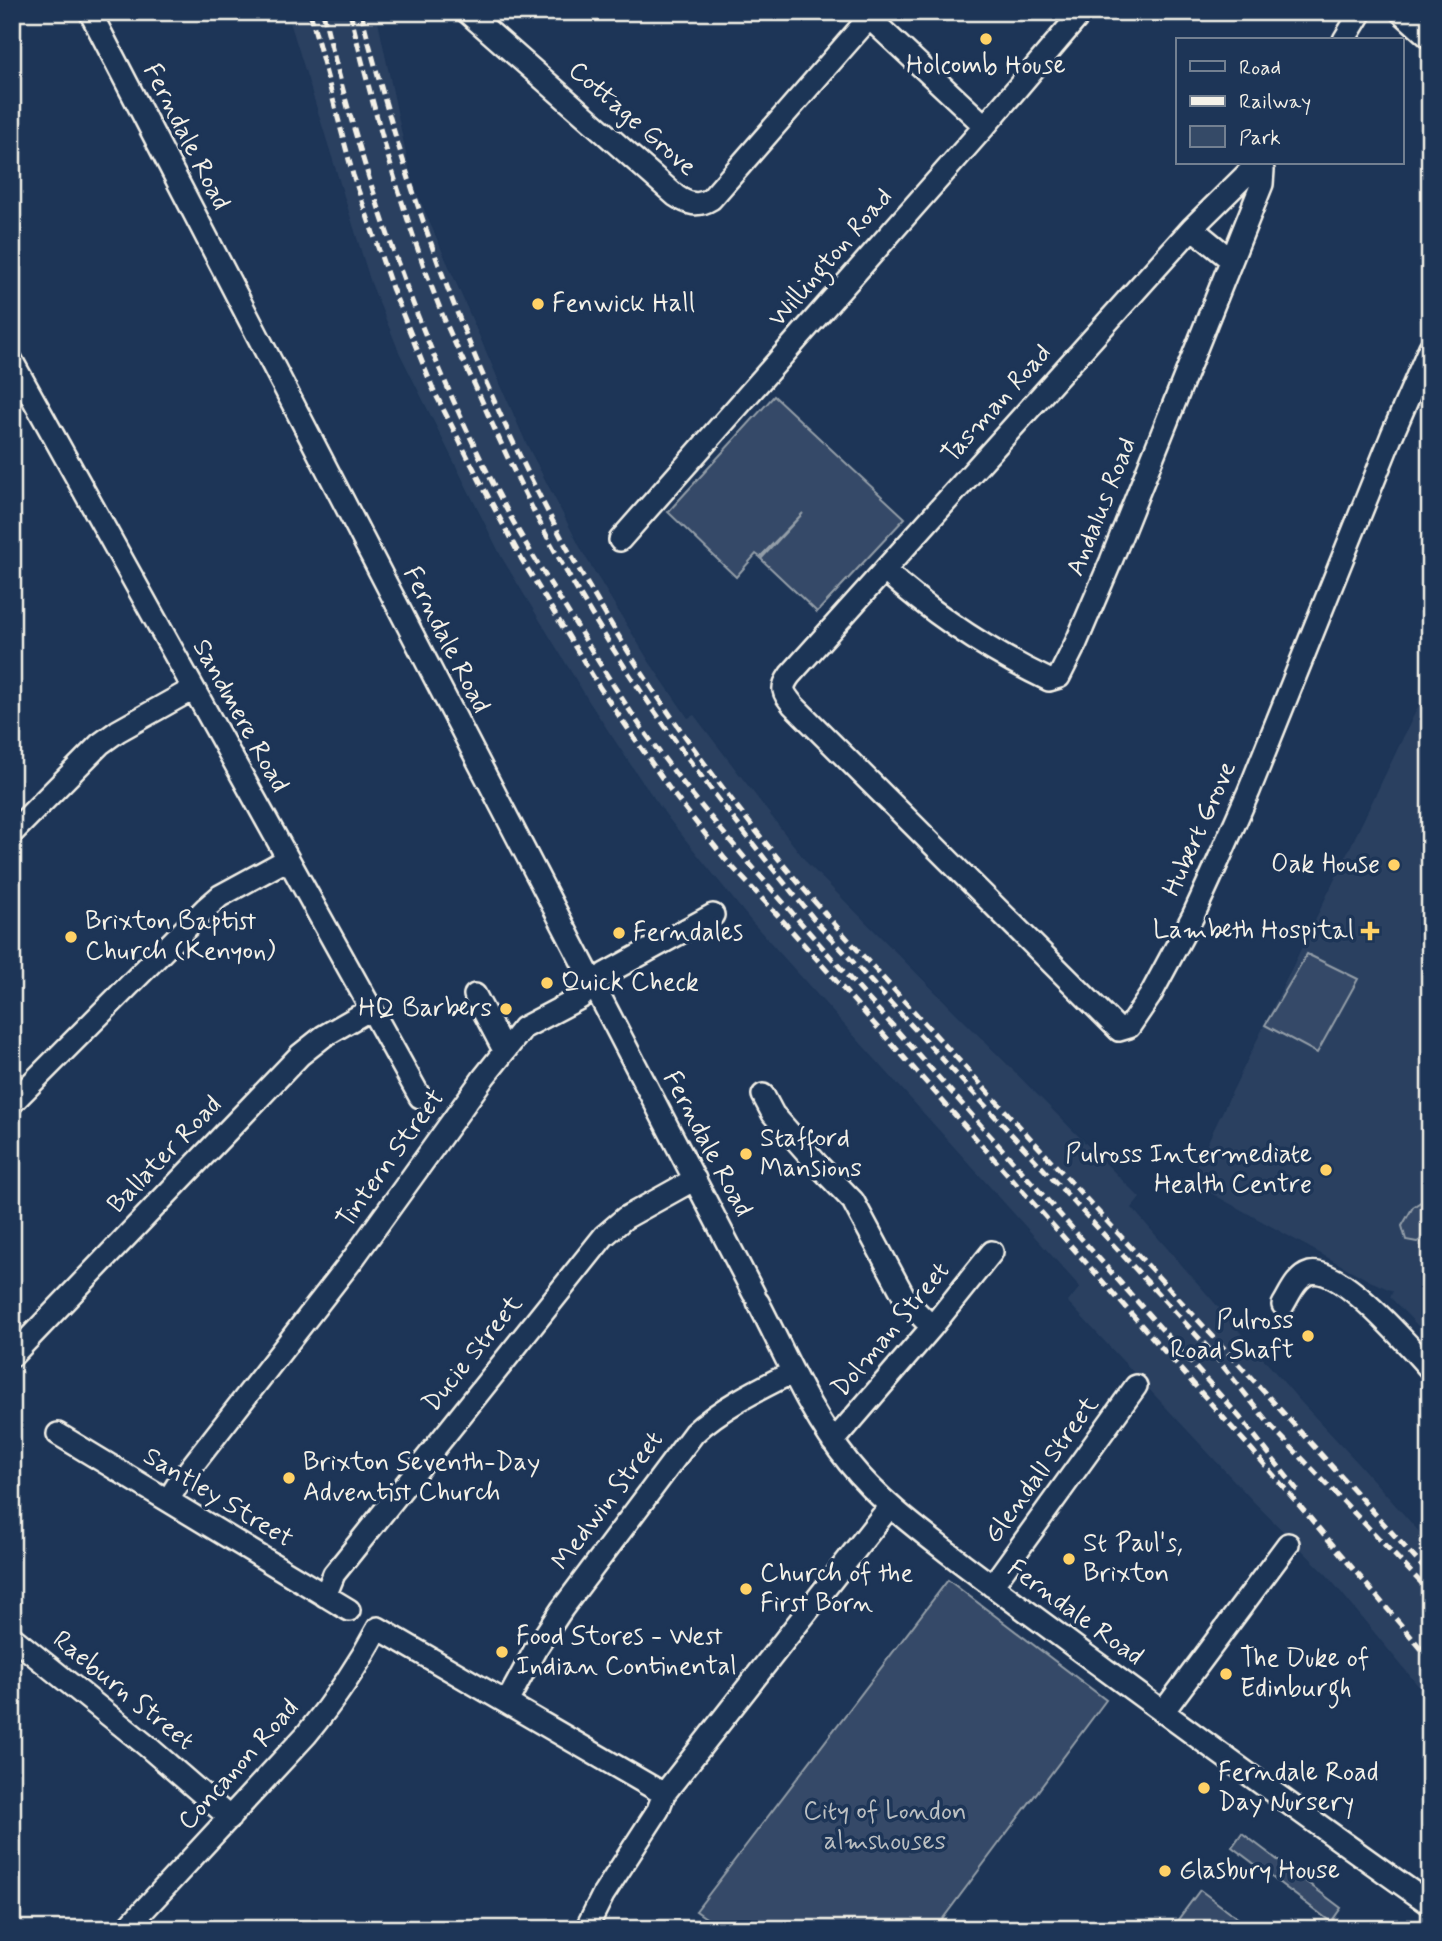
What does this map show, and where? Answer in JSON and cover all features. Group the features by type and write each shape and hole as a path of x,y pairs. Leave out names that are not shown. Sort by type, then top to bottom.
{"street":[{"name":"Ferndale Road","path":"90,12 793,1372 833,1442 890,1506 992,1586 1356,1853 1430,1904"},
{"name":"Cottage Grove","path":"467,12 686,203 704,203 711,199 866,15 985,125"},
{"name":"Willington Road","path":"620,540 1082,12"},
{"path":"1344,38 1361,12"},
{"path":"1401,12 1430,38"},
{"name":"Tasman Road","path":"783,688 790,675 1192,228 1258,164"},
{"name":"Andalus Road","path":"885,571 962,630 1049,680 1059,677 1111,561 1262,184 1263,170 1260,164"},
{"path":"1192,228 1231,260"},
{"name":"Hubert Grove","path":"783,688 793,705 1114,1027 1124,1030 1134,1021 1150,996 1193,916 1215,867 1249,791 1430,347"},
{"name":"Sandmere Road","path":"12,360 420,1097"},
{"path":"12,833 100,744 193,689"},
{"path":"12,1103 206,908 220,896 288,859"},
{"name":"Tintern Street","path":"168,1500 353,1259 504,1050 523,1028 580,998 610,972 713,915"},
{"path":"475,995 504,1050"},
{"name":"Ballater Road","path":"12,1356 300,1055 324,1036 371,1009"},
{"path":"763,1096 773,1114 853,1201 907,1302 932,1327"},
{"name":"Ducie Street","path":"325,1596 334,1574 604,1236 625,1218 695,1179"},
{"name":"Dolman Street","path":"833,1442 932,1327 992,1252"},
{"path":"1283,1305 1302,1277 1312,1273 1324,1275 1356,1294 1378,1313 1430,1369"},
{"name":"Medwin Street","path":"506,1702 562,1609 694,1433 724,1410 793,1372"},
{"name":"Glendall Street","path":"992,1586 1136,1386"},
{"name":"Santley Street","path":"58,1434 349,1610"},
{"path":"586,1929 603,1895 658,1810 664,1794 890,1506"},
{"path":"1163,1712 1288,1544"},
{"name":"Concanon Road","path":"126,1929 327,1710 359,1663 378,1628 506,1702"},
{"name":"Raeburn Street","path":"12,1637 147,1745 230,1818"},
{"path":"506,1702 664,1794"}],"shaded area":[{"path":"287,12 376,12 412,182 526,443 583,553 650,663 688,718 694,715 808,864 1140,1198 1132,1208 1300,1401 1430,1544 1430,1700 1326,1574 1254,1502 1068,1302 1080,1287 751,921 669,819 639,777 590,703 502,558 400,354 371,283"},
{"name":"Lambeth Hospital","path":"1430,682 1430,1316 1421,1329 1390,1297 1393,1291 1370,1281 1189,1181"}],"green space":[{"path":"774,396 905,518 817,612 761,559 803,513 760,557 756,554 736,577 668,512"},
{"path":"1307,954 1358,979 1317,1053 1265,1025"},
{"path":"1430,1196 1430,1234 1417,1242 1406,1240 1402,1226 1413,1207"},
{"name":"City of London almshouses","path":"948,1580 1106,1700 935,1929 722,1929 696,1911"},
{"path":"1242,1833 1341,1908 1331,1922 1232,1847"},
{"path":"1200,1890 1252,1929 1171,1929"}],"railway":[{"path":"310,12 353,175 392,288 434,391 522,560 600,688 671,791 725,859 1253,1451 1430,1659"},
{"path":"323,12 378,206 400,270 451,395 510,516 625,703 673,770 740,853 1243,1421 1298,1491"},
{"path":"350,12 400,197 448,328 539,522 608,642 641,691 709,787 819,925 1210,1350 1271,1426 1430,1592"},
{"path":"361,12 410,181 439,264 506,427 587,584 656,694 704,763 810,896 1430,1575"}],"place":[{"name":"Holcomb House","path":"986,39"},
{"name":"Fenwick Hall","path":"538,304"},
{"name":"Oak House","path":"1394,865"},
{"name":"Lambeth Hospital","path":"1370,931"},
{"name":"Ferndales","path":"619,933"},
{"name":"Brixton Baptist Church (Kenyon)","path":"71,937"},
{"name":"Quick Check","path":"547,983"},
{"name":"HQ Barbers","path":"506,1009"},
{"name":"Stafford Mansions","path":"746,1154"},
{"name":"Pulross Intermediate Health Centre","path":"1326,1170"},
{"name":"Pulross Road Shaft","path":"1308,1336"},
{"name":"Brixton Seventh-Day Adventist Church","path":"289,1478"},
{"name":"St Paul's, Brixton","path":"1069,1559"},
{"name":"Church of the First Born","path":"746,1589"},
{"name":"Food Stores - West Indian Continental","path":"502,1652"},
{"name":"The Duke of Edinburgh","path":"1226,1674"},
{"name":"Ferndale Road Day Nursery","path":"1204,1788"},
{"name":"Glasbury House","path":"1165,1871"}]}
